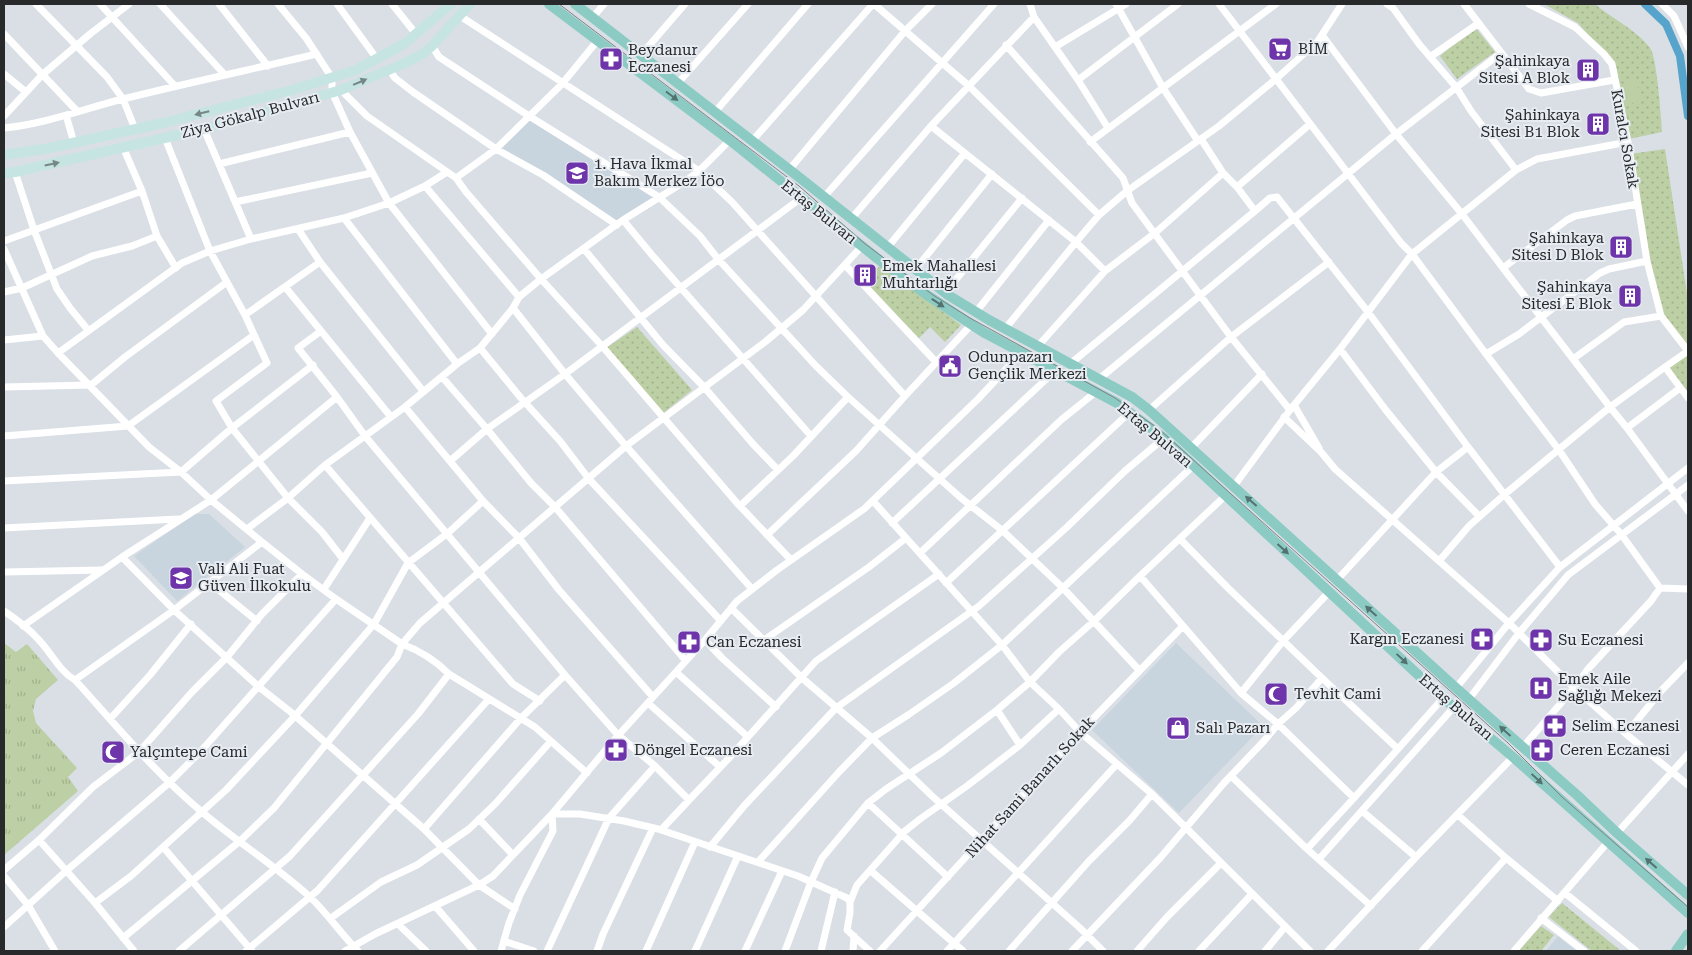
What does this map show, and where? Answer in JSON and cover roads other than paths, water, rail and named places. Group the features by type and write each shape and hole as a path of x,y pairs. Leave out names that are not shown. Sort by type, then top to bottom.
{"main road":[{"name":"Ziya Gökalp Bulvarı","path":"4,155 50,148 135,129 292,90 356,70 404,44 451,4"},
{"name":"Ziya Gökalp Bulvarı","path":"9,172 82,158 123,146 204,129 337,91 405,63 424,53 470,4"},
{"name":"Ertaş Bulvarı","path":"549,4 730,140 862,246 927,295 971,326 1097,392 1130,412 1164,438 1444,698 1688,913"},
{"name":"Ertaş Bulvarı","path":"575,4 945,293 1005,329 1132,397 1149,410 1578,796 1616,833 1688,895"},
{"path":"1676,951 1688,934"}],"street":[{"path":"36,4 107,77 123,99 135,129"},
{"path":"100,4 175,86"},
{"path":"4,116 42,75 129,4"},
{"path":"160,4 225,75"},
{"path":"219,4 268,66"},
{"path":"278,4 306,38 332,78 350,132 389,203 492,334"},
{"path":"336,4 378,58"},
{"path":"392,4 416,34"},
{"path":"593,17 604,4"},
{"path":"642,55 685,4"},
{"path":"678,84 748,4"},
{"path":"715,112 808,4"},
{"path":"752,141 873,4 969,86 1099,215"},
{"path":"789,170 905,31 932,4"},
{"path":"824,197 994,4"},
{"path":"1030,4 1034,17 1078,80 1108,128"},
{"path":"1055,47 1117,6 1126,4"},
{"path":"1078,80 1178,4"},
{"path":"1219,4 1238,32 1276,79 1347,174 1401,243 1412,254 1559,450 1595,504 1621,534 1660,588"},
{"path":"1090,142 1276,4"},
{"path":"1005,329 1099,215 1127,191 1200,140 1276,79 1318,41 1342,4"},
{"path":"1387,4 1393,8 1430,57 1456,86 1471,111 1516,170"},
{"path":"1464,4 1529,89 1541,93 1614,80"},
{"name":"Kuralcı Sokak","path":"1529,4 1575,27 1612,64 1628,142 1647,261 1661,316"},
{"path":"1662,4 1674,16 1688,47"},
{"path":"1117,6 1163,88 1222,173 1255,211"},
{"path":"460,16 562,84 699,171 732,202 905,396"},
{"path":"851,219 931,126 1034,17"},
{"path":"1430,57 1478,23"},
{"path":"4,34 76,111"},
{"path":"1322,35 1396,134 1462,214 1540,318 1627,428 1688,511"},
{"path":"456,178 496,149 562,84 598,40"},
{"path":"1006,45 1123,178 1132,203 1199,295 1231,337 1292,407 1321,452 1335,469 1509,623 1574,688 1688,785"},
{"path":"432,46 439,57 659,197 700,236 718,259 816,366 880,426 969,505 1003,531 1064,588 1139,670"},
{"path":"1099,379 1396,134 1501,53"},
{"path":"4,128 40,123 66,116 76,111 175,86 317,54"},
{"path":"389,69 395,78 496,149 543,175 620,223 811,436"},
{"path":"4,74 26,92"},
{"path":"337,91 367,116 456,178 541,279 602,346 740,506 791,560"},
{"path":"66,116 74,143"},
{"path":"1236,187 1310,124"},
{"path":"931,126 1050,220 1076,242 1105,271"},
{"path":"204,129 251,239"},
{"path":"219,164 350,132"},
{"path":"165,138 210,251 267,363 216,401 232,428 288,498 322,532 343,559"},
{"path":"248,530 325,465 405,407 457,364 480,348 513,308 519,297 541,279 620,223 699,171 730,140"},
{"path":"1234,486 1284,417 1340,349 1412,254 1516,170 1537,159 1628,142"},
{"path":"123,146 142,191 157,236 176,268"},
{"path":"887,248 965,153"},
{"path":"9,172 57,289 88,330"},
{"path":"234,202 372,172"},
{"path":"58,352 147,290 182,263 210,251 251,239 344,218 389,203 425,186 447,172"},
{"path":"1038,346 1105,271 1155,234 1222,173"},
{"path":"915,270 992,174"},
{"path":"425,186 519,297"},
{"path":"4,241 142,191"},
{"path":"1070,364 1270,198 1277,197 1368,312 1560,567"},
{"path":"450,461 487,429 565,374 801,198"},
{"path":"945,293 1022,198"},
{"path":"1503,268 1566,220 1575,216 1637,204"},
{"path":"344,218 457,364"},
{"path":"976,312 1050,220"},
{"path":"298,229 320,262 423,391"},
{"path":"4,292 22,288 92,256 132,246 157,236"},
{"path":"123,938 240,841 274,808 397,657 402,644 442,602 480,572 626,446 782,328 817,296 862,246"},
{"path":"4,249 43,336 149,447 302,574 402,644 421,651 449,674 535,727 587,773"},
{"path":"584,249 663,345 704,387 778,470"},
{"path":"1486,354 1519,334 1600,273 1609,269 1647,261"},
{"path":"244,315 286,288 320,262"},
{"path":"1149,410 1231,337 1329,262"},
{"path":"845,265 936,362"},
{"path":"4,387 90,385 125,356 227,282"},
{"path":"286,288 391,417"},
{"path":"513,308 565,374 626,446 752,589"},
{"path":"1439,561 1469,526 1505,494 1610,406 1688,351 1661,316 1624,322 1573,359"},
{"path":"767,535 829,478 880,426 905,396 971,326"},
{"path":"321,331 298,348 365,436 565,675 618,735 655,766 689,800"},
{"path":"4,436 128,426 254,335"},
{"path":"4,340 43,336"},
{"path":"480,348 560,441 589,478 721,621"},
{"path":"1340,349 1436,472 1479,516"},
{"path":"345,951 356,949 375,934 479,886 493,876 552,814 618,735 705,640 737,601 791,560 864,509 978,399 1022,353"},
{"path":"4,481 180,472 232,428 313,366"},
{"path":"1665,366 1688,398"},
{"path":"892,523 1056,370"},
{"path":"1191,448 1262,374"},
{"path":"442,377 531,483 555,508 686,661"},
{"path":"1627,428 1680,388"},
{"path":"920,553 1061,420 1097,392"},
{"path":"23,626 102,570 212,500 337,397"},
{"path":"740,506 778,470 848,397"},
{"path":"405,407 483,500 519,538 559,590 651,700 720,767"},
{"path":"946,583 1130,412"},
{"path":"1284,417 1321,452"},
{"path":"710,847 744,806 836,708 972,612 1066,528 1125,471 1164,438"},
{"path":"1337,580 1436,472 1468,447"},
{"path":"325,465 513,684 540,701"},
{"path":"758,862 838,772 872,738 938,694 1002,645 1193,466"},
{"path":"1456,688 1509,623 1560,567 1688,468"},
{"path":"1469,699 1568,575 1688,485"},
{"path":"785,951 822,858 868,803 941,753 1030,682 1059,652 1225,496"},
{"path":"95,903 131,876 226,790 295,716 374,624 408,563 448,533 483,500"},
{"path":"873,501 1002,645 1030,682 1059,708 1080,732 1152,794 1310,951"},
{"path":"324,589 370,518"},
{"path":"4,528 180,519"},
{"path":"764,640 869,568 906,538"},
{"path":"1180,539 1283,641 1398,749"},
{"path":"75,680 174,610 262,542"},
{"path":"122,557 174,610 259,687 295,716 424,829 479,886 515,909"},
{"path":"4,572 102,570"},
{"path":"4,870 40,840 93,788 139,752 302,574"},
{"path":"661,830 816,661 939,574"},
{"path":"1140,576 1241,693 1278,724 1354,798"},
{"path":"209,582 257,621"},
{"path":"1660,588 1688,589"},
{"path":"1523,747 1588,669 1651,601 1660,588"},
{"path":"1241,693 1283,641 1330,592"},
{"path":"4,926 170,782 201,751 336,599"},
{"path":"731,608 802,678 872,738 940,804 1053,903 1103,951"},
{"path":"4,611 38,639 68,676 75,680 139,752 170,782 202,812 309,897 331,918 356,949"},
{"path":"110,719 150,675 191,624"},
{"name":"Nihat Sami Banarlı Sokak","path":"880,951 1080,732 1183,626"},
{"path":"705,640 722,658 776,706"},
{"path":"1626,734 1661,691 1688,663"},
{"path":"676,672 748,737"},
{"path":"179,951 290,856 418,714 449,674"},
{"path":"424,829 521,718 565,675"},
{"path":"1072,951 1161,857 1231,776 1322,678"},
{"path":"1307,849 1444,698"},
{"path":"163,847 249,950 318,890 489,699"},
{"path":"1319,859 1454,707"},
{"path":"870,951 847,930 850,902 857,885 920,818 967,786 1020,745 1059,708"},
{"path":"997,710 1020,745"},
{"path":"331,918 381,882 417,864 469,829 551,740"},
{"path":"1616,833 1688,754"},
{"path":"1328,951 1513,757"},
{"path":"947,951 1117,764"},
{"path":"547,951 608,818 655,766"},
{"path":"1231,776 1307,849 1371,906"},
{"path":"1009,951 1152,794"},
{"path":"868,803 948,878"},
{"path":"1362,810 1416,857"},
{"path":"552,814 580,814 608,818 661,830 758,862 811,882 847,898 850,902"},
{"path":"502,951 515,909 553,832 552,814"},
{"path":"1458,815 1558,901"},
{"path":"479,819 513,855"},
{"path":"597,951 652,828"},
{"path":"40,840 134,951"},
{"path":"646,951 695,842"},
{"path":"1514,951 1608,842"},
{"path":"695,951 738,856"},
{"path":"1422,951 1506,858"},
{"path":"1137,951 1221,863"},
{"path":"745,951 782,871"},
{"path":"871,871 963,951"},
{"path":"4,876 28,904 55,951"},
{"path":"821,951 835,892"},
{"path":"1565,893 1636,951"},
{"path":"1199,951 1252,894"},
{"path":"435,906 474,951"},
{"path":"1541,918 1584,951"},
{"path":"398,924 426,951"},
{"path":"1265,951 1285,927"},
{"path":"854,936 854,951"},
{"path":"504,942 534,951"}],"waterway":[{"path":"1645,4 1666,24 1680,56 1688,116"}],"tram line":[{"path":"559,4 799,186 864,243 933,295 970,318 1115,398 1160,430 1508,743 1562,797 1688,907"}],"place":[{"name":"BİM","path":"1280,49"},
{"name":"Beydanur Eczanesi","path":"611,59"},
{"name":"Şahinkaya Sitesi A Blok","path":"1588,70"},
{"name":"Şahinkaya Sitesi B1 Blok","path":"1598,124"},
{"name":"1. Hava İkmal Bakım Merkez İöo","path":"577,173"},
{"name":"Şahinkaya Sitesi D Blok","path":"1621,247"},
{"name":"Emek Mahallesi Muhtarlığı","path":"865,275"},
{"name":"Şahinkaya Sitesi E Blok","path":"1630,296"},
{"name":"Odunpazarı Gençlik Merkezi","path":"950,366"},
{"name":"Vali Ali Fuat Güven İlkokulu","path":"181,578"},
{"name":"Kargın Eczanesi","path":"1482,639"},
{"name":"Su Eczanesi","path":"1541,640"},
{"name":"Can Eczanesi","path":"689,642"},
{"name":"Emek Aile Sağlığı Mekezi","path":"1541,688"},
{"name":"Tevhit Cami","path":"1276,694"},
{"name":"Selim Eczanesi","path":"1555,726"},
{"name":"Salı Pazarı","path":"1178,728"},
{"name":"Döngel Eczanesi","path":"616,750"},
{"name":"Ceren Eczanesi","path":"1542,750"},
{"name":"Yalçıntepe Cami","path":"113,752"}]}
